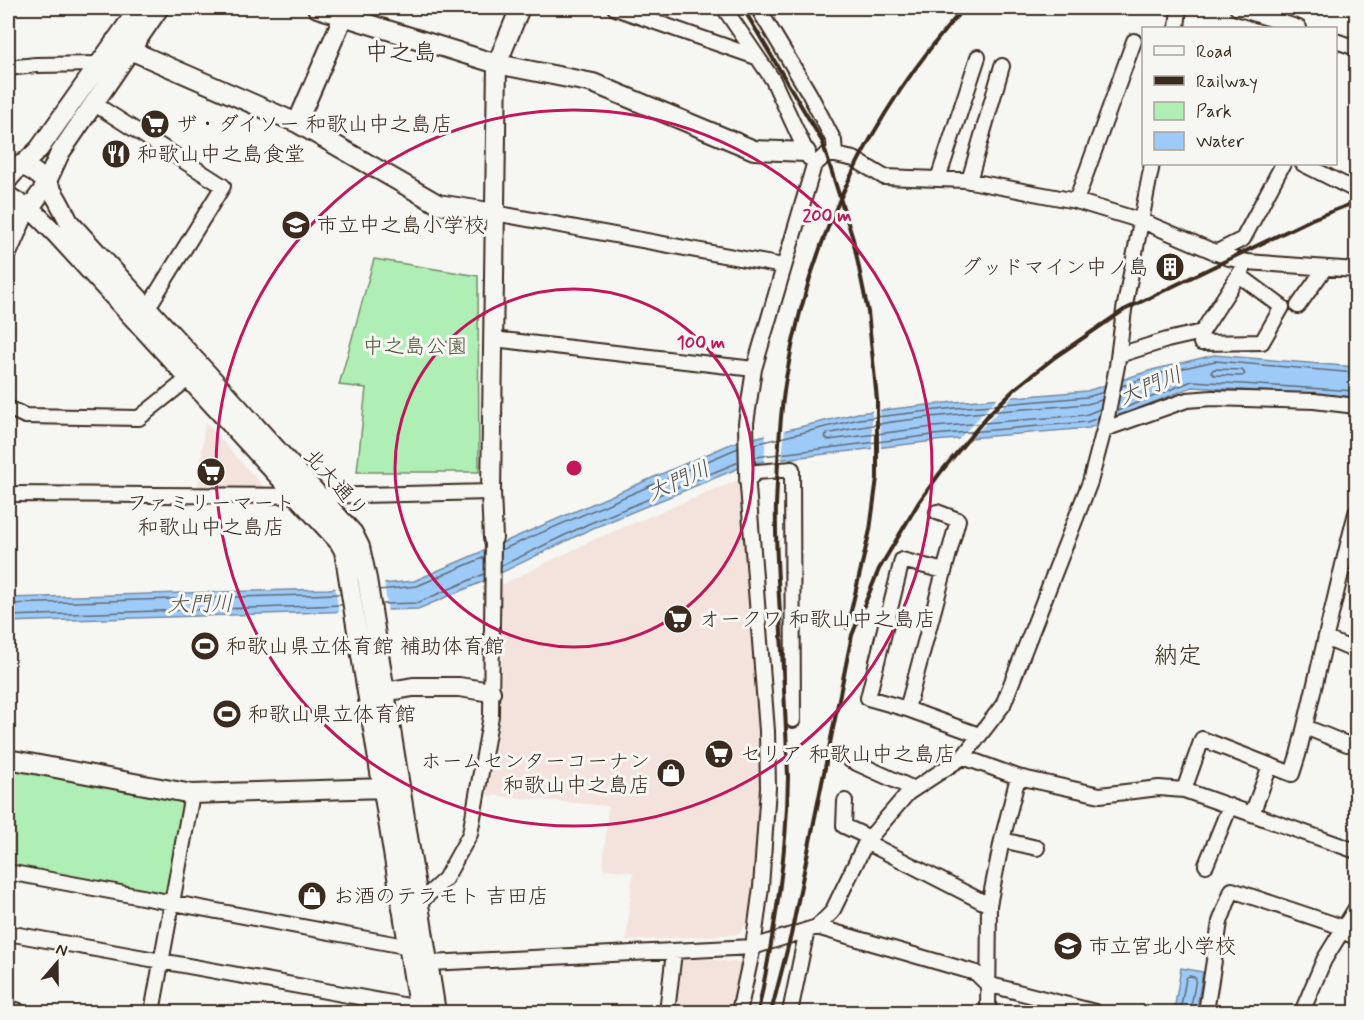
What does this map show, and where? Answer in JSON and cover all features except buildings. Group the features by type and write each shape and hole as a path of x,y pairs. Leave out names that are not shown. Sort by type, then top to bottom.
{"street":[{"path":"46,183 60,153 93,103 139,8"},
{"path":"63,228 37,224 25,226 14,193 39,149 99,64 122,46 159,8"},
{"path":"317,8 345,12 497,64 593,83 754,150 810,159 835,155 854,159 884,177 969,181 1076,201 1142,221 1215,253 1247,262 1356,270"},
{"path":"411,905 445,879 470,834 491,716 493,538 491,492 497,64 520,8"},
{"path":"615,8 756,57"},
{"path":"724,8 773,80 810,159 754,369 746,423 747,477 768,754 766,840 753,947 739,1012"},
{"path":"758,8 809,93 834,141 835,155"},
{"path":"1177,27 1179,8"},
{"path":"1237,8 1296,27"},
{"path":"297,123 345,12"},
{"path":"1076,201 1134,40"},
{"path":"1337,42 1356,48"},
{"path":"122,46 297,123 438,204 783,266"},
{"path":"938,179 978,57"},
{"path":"8,68 99,64"},
{"path":"969,181 1002,66"},
{"path":"93,103 223,186 147,309"},
{"path":"14,193 60,153"},
{"path":"58,200 53,177 60,153"},
{"path":"429,963 753,947 812,928 832,912 868,840 908,793 963,757 1004,705 1090,482 1106,426 1118,361 1124,310 1152,165"},
{"path":"1215,253 1243,239 1282,165"},
{"path":"1305,165 1353,189"},
{"name":"北大通り","path":"14,193 42,178 58,200 63,228 189,378 339,542 358,579"},
{"path":"14,193 55,211 63,228"},
{"name":"北大通り","path":"63,228 147,309 353,533 360,547 358,579 411,905 410,947 425,1011"},
{"path":"1239,276 1282,307 1262,342 1201,343 1202,332 1247,262"},
{"path":"1298,306 1325,268"},
{"path":"1118,361 1167,340 1202,332"},
{"path":"493,339 754,369"},
{"path":"8,408 25,416 139,418 189,378"},
{"path":"1106,426 1187,400 1212,398 1314,401 1356,406"},
{"path":"747,477 757,472 792,469 793,720"},
{"path":"8,494 318,496 491,492"},
{"path":"907,709 958,520 937,512"},
{"path":"1184,790 1202,739 1292,774 1327,639 1356,513"},
{"path":"944,571 902,560 868,698 907,709 979,735"},
{"path":"1327,639 1356,651"},
{"path":"376,694 413,687 459,687 491,692"},
{"name":"北大通り","path":"376,694 384,788 411,905 429,963 425,1011"},
{"path":"1305,727 1347,744 1356,741"},
{"path":"963,757 1018,777 1100,795 1159,788 1184,790 1356,851"},
{"path":"854,759 914,789"},
{"path":"8,762 192,794 384,788"},
{"path":"1252,814 1270,766"},
{"path":"988,1012 989,905 1018,777"},
{"path":"152,1012 192,794"},
{"path":"845,801 844,826 989,905"},
{"path":"1206,865 1230,806"},
{"path":"1002,840 1037,848"},
{"path":"8,872 410,947"},
{"path":"1206,1012 1220,922 1232,890 1343,929 1356,937"},
{"path":"1302,1012 1324,960 1356,908"},
{"path":"812,928 976,973 987,984 1093,1012"},
{"path":"790,1012 812,928"},
{"path":"8,933 425,1011"},
{"path":"667,1012 674,952"},
{"path":"8,1011 16,1012"}],"shaded area":[{"path":"205,422 251,473 264,487 198,487"},
{"path":"738,480 753,640 761,785 756,860 747,923 739,934 626,941 633,872 603,869 608,806 487,795 500,721 502,615 499,615 499,586 593,540"},
{"path":"678,956 741,963 731,1012 668,1012"}],"green space":[{"name":"中之島公園","path":"374,259 478,276 479,472 357,472 366,388 339,385"},
{"path":"19,768 181,799 185,804 169,890 164,893 8,865 8,796 12,773"}],"water":[{"name":"大門川","path":"1214,355 1356,367 1356,397 1192,387 1089,428 934,441 751,463 591,529 482,582 418,609 8,622 8,598 328,589 414,581 733,443 858,413 1087,391 1152,370"},
{"path":"1181,968 1203,972 1196,1012 1174,1011"}],"pier":[{"path":"1000,395 1014,395 969,441 957,441"},
{"path":"880,407 881,450 872,451 872,408"},
{"path":"785,427 782,462 764,465 766,432"},
{"path":"384,581 388,613 339,615 335,585"}],"railway":[{"path":"743,8 822,141 853,239 868,312 877,400 877,478 870,530 847,628"},
{"path":"758,1012 779,895 787,807 788,777 776,505 782,410 796,327 810,277 828,228 873,134 900,90 964,8"},
{"path":"771,1012 791,935 852,635 879,569 919,502 989,414 1016,388 1055,357 1124,310 1312,219 1356,202"}],"place":[{"name":"ザ・ダイソー 和歌山中之島店","path":"155,124"},
{"name":"和歌山中之島食堂","path":"116,154"},
{"name":"市立中之島小学校","path":"296,225"},
{"name":"グッドマイン中ノ島","path":"1170,267"},
{"name":"ファミリーマート 和歌山中之島店","path":"211,472"},
{"name":"オークワ 和歌山中之島店","path":"678,619"},
{"name":"和歌山県立体育館 補助体育館","path":"205,646"},
{"name":"和歌山県立体育館","path":"227,714"},
{"name":"セリア 和歌山中之島店","path":"719,754"},
{"name":"ホームセンターコーナン 和歌山中之島店","path":"671,773"},
{"name":"お酒のテラモト 吉田店","path":"312,896"},
{"name":"市立宮北小学校","path":"1068,946"}],"district":[{"name":"中之島","path":"401,52"},
{"name":"納定","path":"1178,655"}]}
